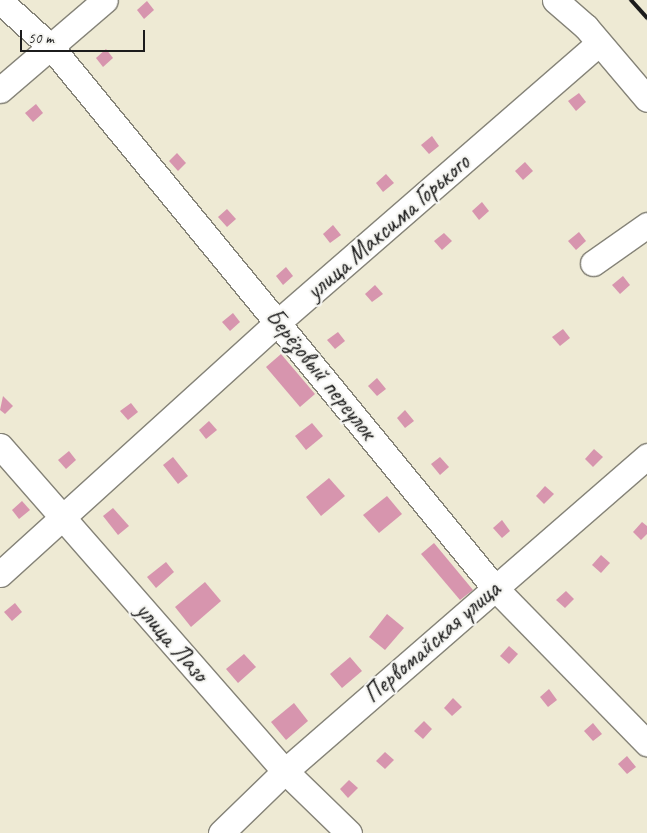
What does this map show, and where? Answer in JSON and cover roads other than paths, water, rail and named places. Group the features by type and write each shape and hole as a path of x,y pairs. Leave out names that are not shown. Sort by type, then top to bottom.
{"street":[{"path":"0,90 52,48 105,0"},
{"path":"555,0 599,42 647,99"},
{"name":"Берёзовый переулок","path":"0,1 52,48 494,587 647,743"},
{"name":"улица Максима Горького","path":"0,574 278,322 599,42"},
{"path":"593,264 647,225"},
{"name":"улица Лазо","path":"0,446 286,770 349,833"},
{"name":"Первомайская улица","path":"221,833 286,770 494,587 647,456"}],"railway":[{"path":"631,0 647,18"}]}
